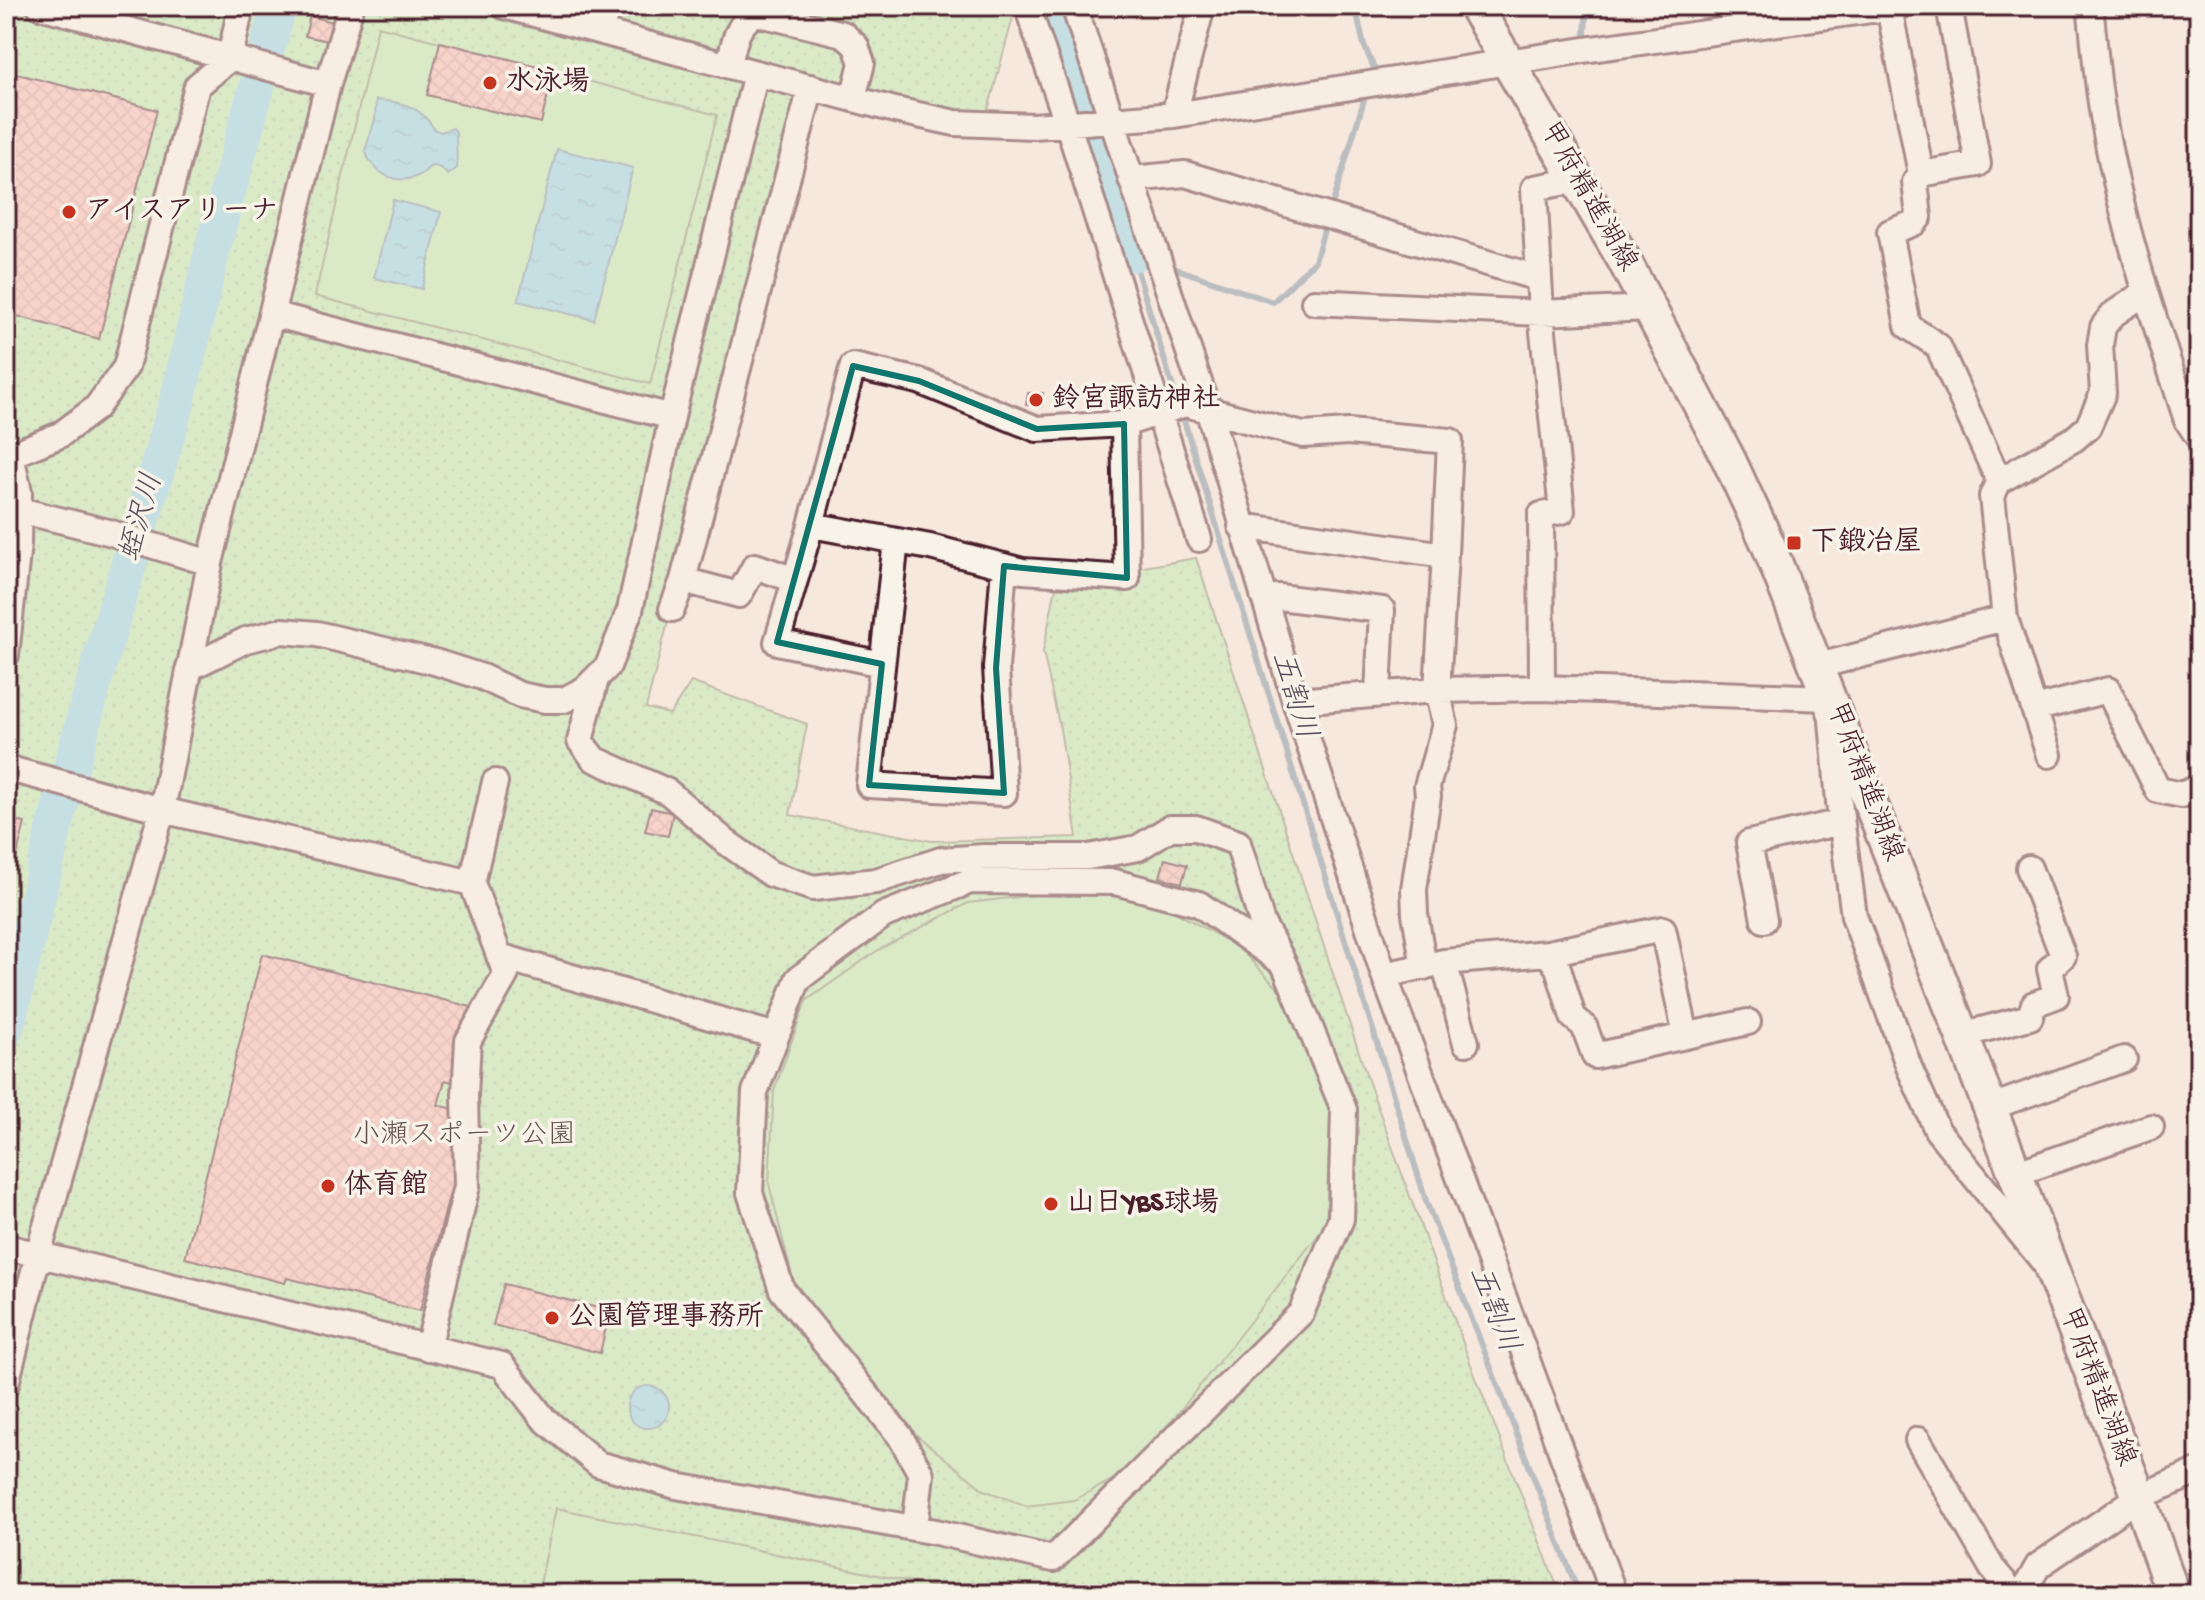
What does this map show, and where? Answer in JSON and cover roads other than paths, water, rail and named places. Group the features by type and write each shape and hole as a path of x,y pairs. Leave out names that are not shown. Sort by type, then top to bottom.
{"main road":[{"name":"甲府精進湖線","path":"1475,6 1649,308 1729,460 1768,544 1962,1035 2139,1497 2173,1594"}],"street":[{"path":"40,6 328,84"},
{"path":"6,655 11,628 19,510 19,492 9,453 60,435 96,408 126,367 197,86 230,58 241,6"},
{"path":"6,1384 38,1255 162,810 210,563 328,84 351,6"},
{"path":"504,6 604,18 729,65 955,123 1071,124 1174,115 1508,61 1894,7 1921,174"},
{"path":"1027,6 1179,409 1241,526 1384,975 1614,1594"},
{"path":"1074,6 1108,121 1164,278 1179,409 1199,539"},
{"path":"1174,115 1202,6"},
{"path":"1949,6 1978,164 1921,174 1915,182 1919,217 1914,223 1890,232 1908,326 1938,346 1999,481"},
{"path":"2090,6 2101,105 2118,187 2146,292 2187,420 2199,438"},
{"path":"729,65 736,32 756,13 843,34 856,46 862,63 853,98"},
{"path":"189,668 246,640 282,631 317,634 435,662 482,677 520,695 545,700 564,700 596,679 608,666 630,610 672,417 756,73"},
{"path":"672,609 683,580 811,87"},
{"path":"1131,179 1185,174 1538,278"},
{"path":"1542,688 1541,515 1562,511 1541,313 1534,188 1578,180"},
{"path":"2049,755 2005,618 1992,496 1999,481 2074,439 2088,427 2103,393 2100,345 2103,327 2112,315 2146,292"},
{"path":"1314,302 1541,313 1649,308"},
{"path":"272,314 672,417"},
{"path":"882,664 777,642 853,366 919,381 1037,429 1124,424 1179,409 1303,435 1348,432 1450,441 1437,690 1445,725 1427,786 1414,889 1415,914 1466,1043"},
{"path":"811,525 1023,571 1127,578 1124,424"},
{"path":"19,510 108,532 210,563"},
{"path":"1241,526 1445,555"},
{"path":"896,541 869,785 1004,793 996,668 1004,566"},
{"path":"683,580 739,595 755,566 795,580"},
{"path":"1263,595 1382,610 1378,694"},
{"path":"1818,666 2005,618"},
{"path":"6,1247 502,1365 544,1419 598,1464 676,1486 915,1528 1053,1559 1301,1313 1341,1219 1344,1110 1284,964 1262,923 1238,843 1196,828 1170,828 1138,848 1088,857 941,860 876,881 813,888 771,874 726,842 668,792 594,759 580,741 596,679"},
{"path":"1295,701 1437,690 1542,688 1830,698 1841,822 1854,916 1909,1067 1937,1130 2052,1272"},
{"path":"2034,709 2108,690 2158,790 2182,795 2199,787"},
{"path":"6,768 104,796 472,883"},
{"path":"428,1348 467,1186 465,1095 468,1041 506,974 472,883 495,782"},
{"path":"1764,920 1749,843 1841,822"},
{"path":"1962,1035 2030,1017 2034,1004 2056,996 2050,969 2063,956 2029,868"},
{"path":"915,1528 921,1474 900,1436 782,1290 750,1193 755,1092 798,979 884,915 970,881 1115,882 1199,904 1284,964"},
{"path":"1384,975 1434,965 1548,953 1663,929 1686,1036"},
{"path":"1548,953 1558,968 1573,1017 1584,1026 1595,1056 1748,1022"},
{"path":"499,956 776,1036"},
{"path":"1989,1108 2124,1059"},
{"path":"2014,1174 2151,1127"},
{"path":"1918,1440 1992,1568 2014,1594"},
{"path":"2022,1594 2038,1566 2139,1497 2199,1471"}],"water":[{"path":"376,100 395,102 417,110 435,130 441,132 453,128 456,132 457,168 448,175 439,167 432,166 413,178 396,179 374,167 365,151 375,119"},
{"path":"557,149 633,168 594,320 518,301"},
{"path":"393,200 441,212 422,289 374,278"},
{"path":"648,1386 663,1392 669,1407 663,1422 648,1428 633,1422 627,1407 633,1392"}],"waterway":[{"name":"蛭沢川","path":"6,1029 55,826 177,402 215,239 279,6"},
{"path":"1050,6 1132,254"},
{"name":"五割川","path":"1355,6 1364,45 1374,68 1370,79"},
{"name":"五割川","path":"1584,46 1587,6"},
{"name":"五割川","path":"1331,209 1367,90"},
{"name":"五割川","path":"1168,266 1273,302 1315,261 1327,220"},
{"name":"五割川","path":"1150,260 1132,254 1177,401"},
{"name":"五割川","path":"1181,411 1427,1204 1579,1594"}],"place":[{"name":"水泳場","path":"490,83"},
{"name":"アイスアリーナ","path":"69,212"},
{"name":"鈴宮諏訪神社","path":"1036,400"},
{"name":"下鍛冶屋","path":"1794,543"},
{"name":"体育館","path":"328,1186"},
{"name":"山日YBS球場","path":"1051,1204"},
{"name":"公園管理事務所","path":"552,1318"}],"park label":[{"name":"小瀬スポーツ公園","path":"464,1136"}]}
